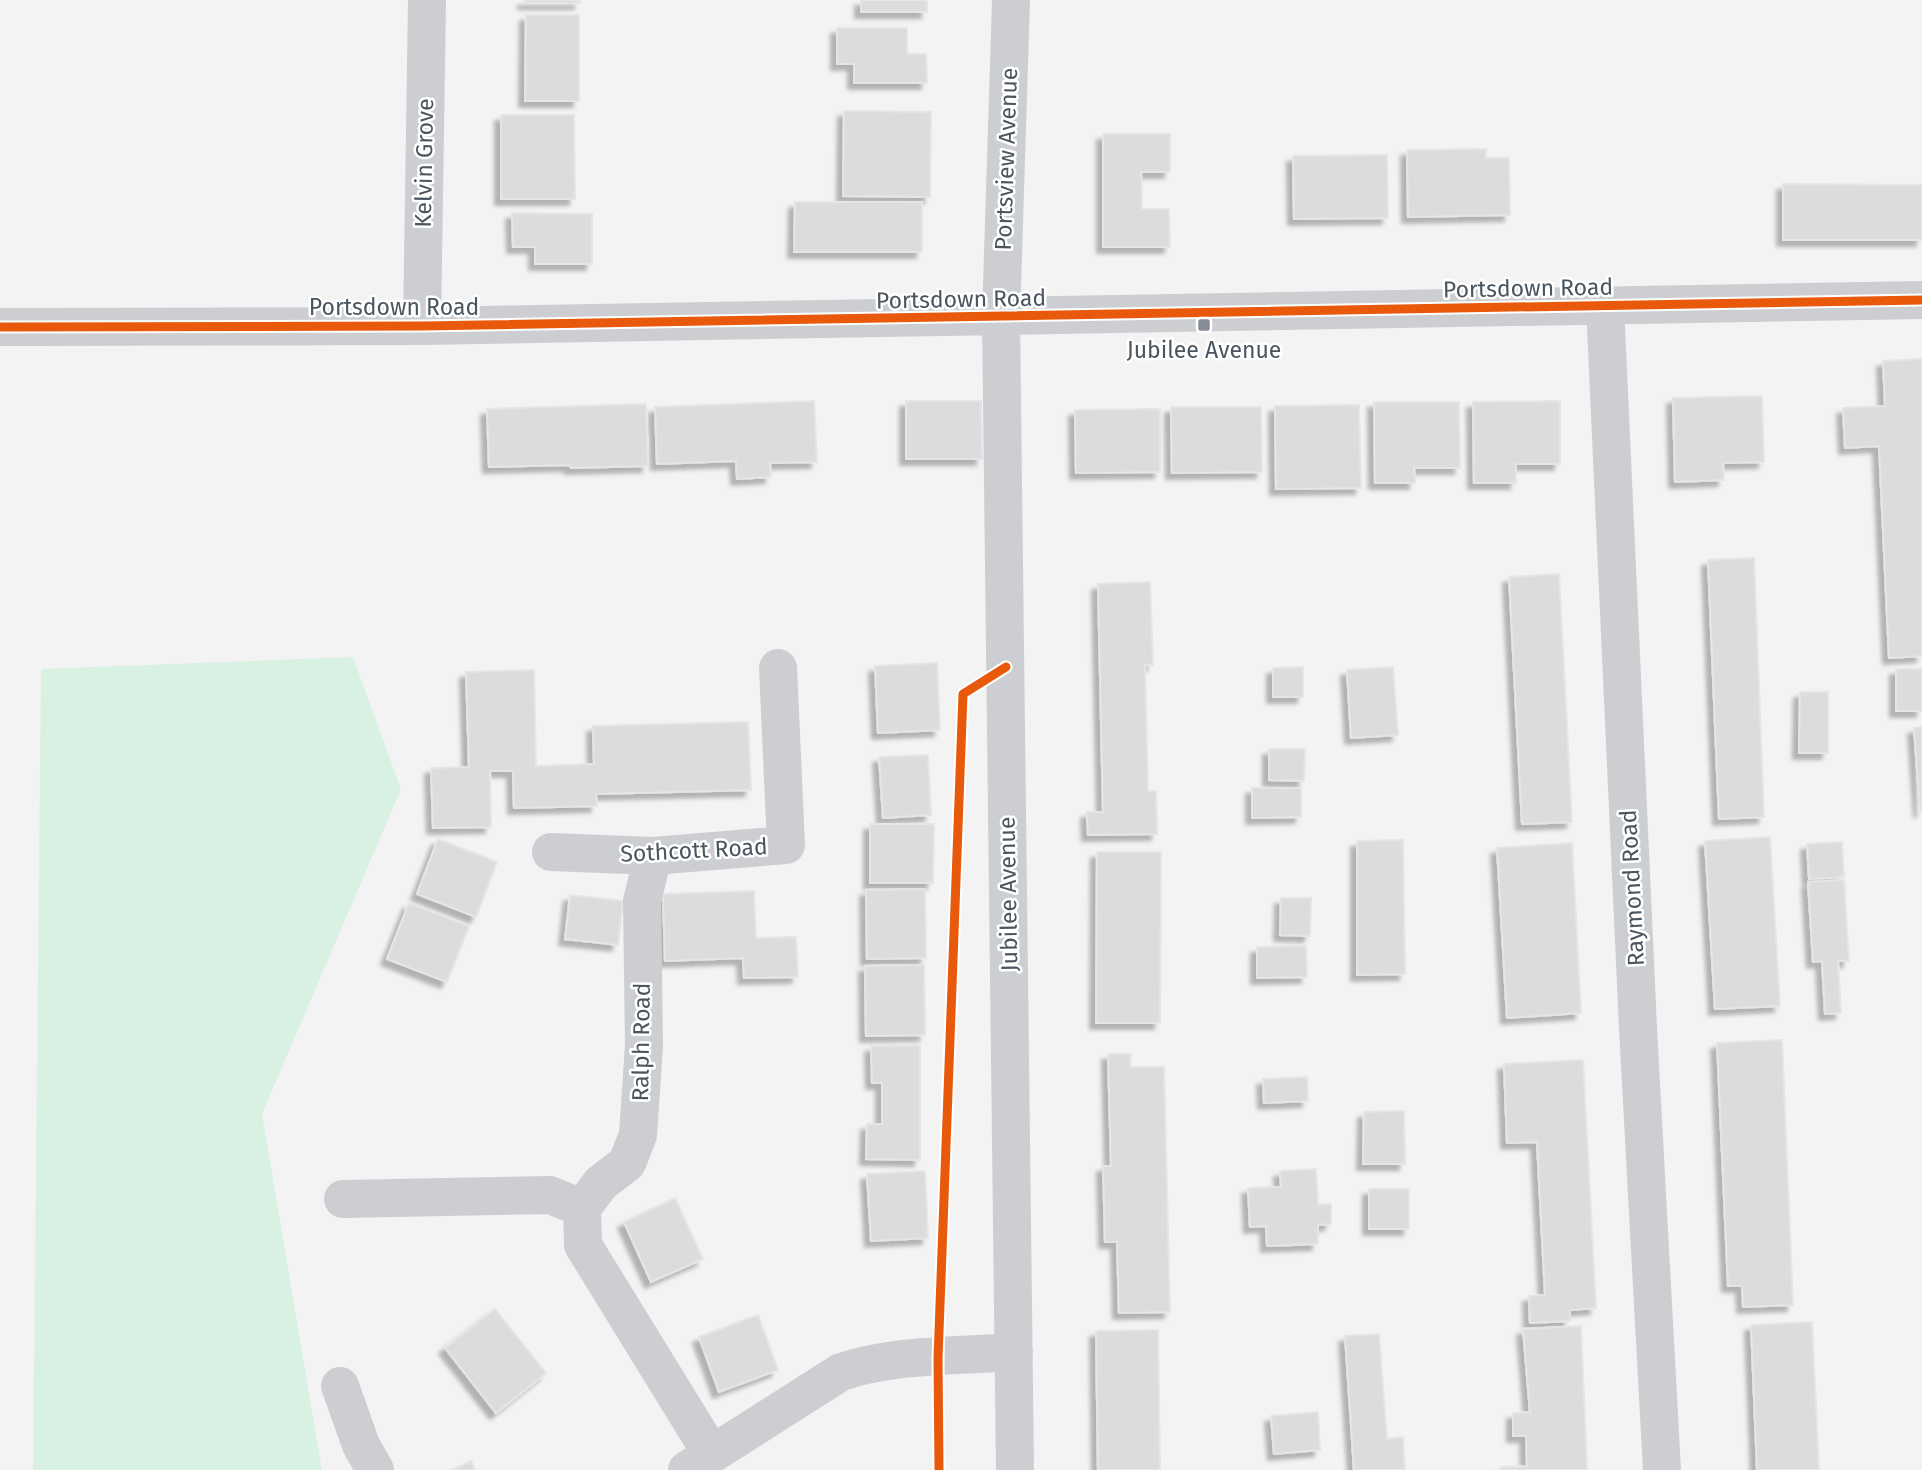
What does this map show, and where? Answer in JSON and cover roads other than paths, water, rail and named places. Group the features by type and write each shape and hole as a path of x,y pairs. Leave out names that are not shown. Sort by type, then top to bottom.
{"street":[{"name":"Kelvin Grove","path":"422,326 427,0"},
{"name":"Portsview Avenue","path":"1001,318 1011,0"},
{"name":"Portsdown Road","path":"0,327 422,326 1001,318 1922,300"},
{"name":"Raymond Road","path":"1605,305 1637,1015 1662,1470"},
{"name":"Jubilee Avenue","path":"1001,318 1015,1470"},
{"name":"Sothcott Road","path":"551,852 653,856 786,845 778,668"},
{"name":"Ralph Road","path":"582,1208 601,1183 627,1163 638,1135 644,1045 642,901 653,856"},
{"path":"343,1199 550,1195 582,1208 583,1245 699,1462 841,1372 866,1363 1014,1352"},
{"path":"340,1386 361,1445 375,1470"}],"place":[{"name":"Jubilee Avenue","path":"1204,325"}]}
